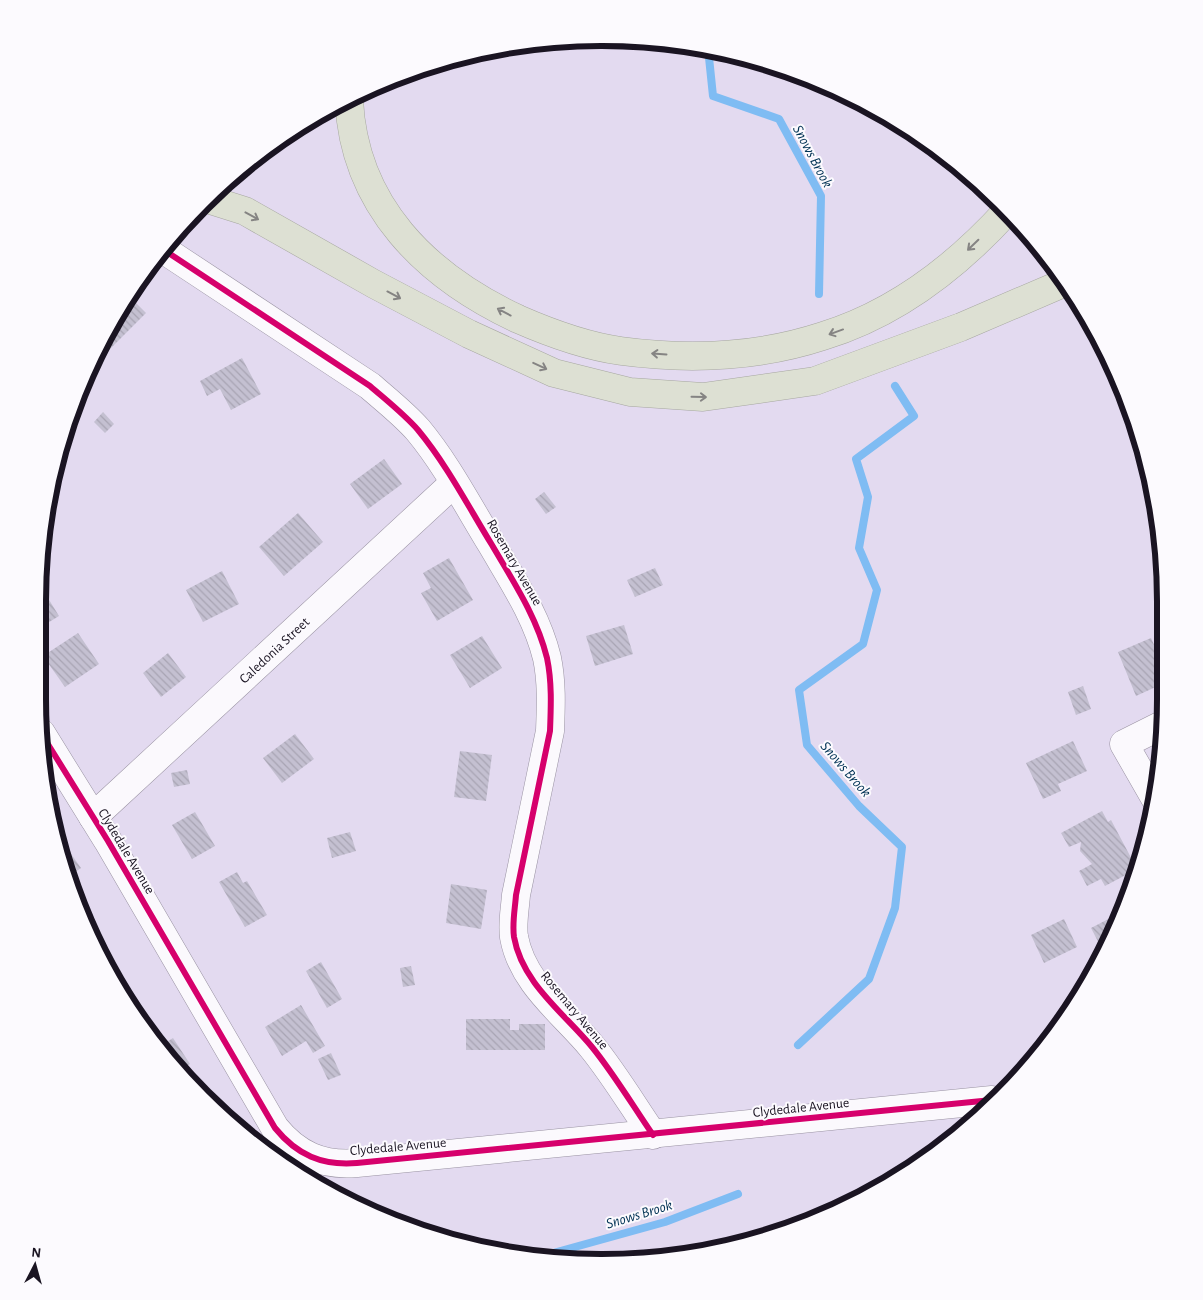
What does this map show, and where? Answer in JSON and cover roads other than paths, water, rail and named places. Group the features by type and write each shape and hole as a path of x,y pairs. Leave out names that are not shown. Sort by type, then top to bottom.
{"highway":[{"path":"350,107 355,146 375,196 390,221 410,245 429,263 478,298 526,323 543,330 620,351 700,356 740,354 781,347 830,334 862,322 920,288 968,250 1001,217"},
{"path":"216,202 245,211 374,284 470,334 554,373 630,392 704,398 815,381 960,327 1058,286"}],"street":[{"name":"Rosemary Avenue","path":"169,253 370,386 416,428 442,462 520,592 531,614 547,658 550,679 550,730 516,895 513,922 519,954 526,970 536,985 593,1048 653,1135"},
{"name":"Caledonia Street","path":"93,817 454,483"},
{"path":"1149,788 1124,744 1156,727"},
{"name":"Clydedale Avenue","path":"48,744 93,817 270,1120 288,1144 312,1158 336,1165 984,1101"}],"waterway":[{"name":"Snows Brook","path":"709,57 713,96 779,119 821,196 819,294"},
{"name":"Snows Brook","path":"798,1045 869,979 895,908 902,847 859,806 807,745 799,690 863,644 877,590 859,548 868,497 856,459 914,416 895,386"},
{"name":"Snows Brook","path":"557,1252 665,1222 738,1194"}]}
